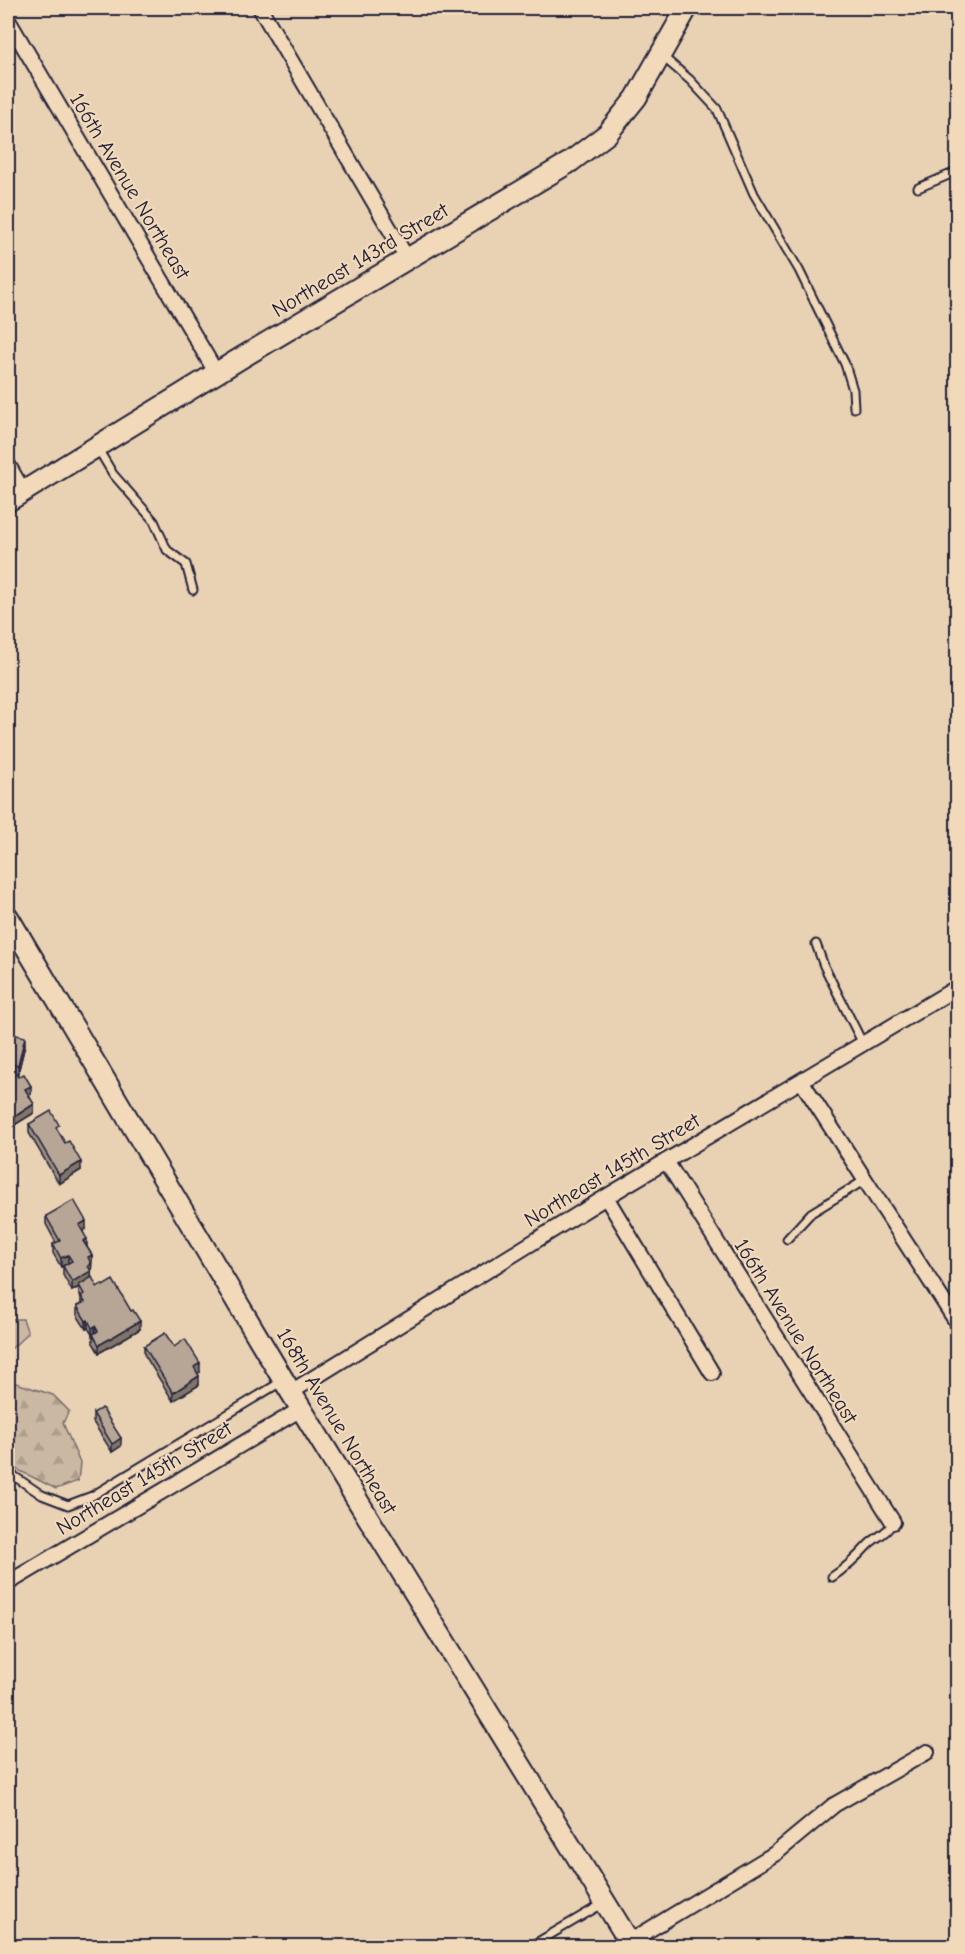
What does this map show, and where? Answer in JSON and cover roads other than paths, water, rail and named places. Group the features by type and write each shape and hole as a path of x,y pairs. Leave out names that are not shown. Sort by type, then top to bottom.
{"street":[{"path":"260,8 408,260"},
{"name":"Northeast 143rd Street","path":"15,496 570,162 607,134 636,98 687,8"},
{"name":"166th Avenue Northeast","path":"8,20 131,232 217,374"},
{"path":"8,465 15,496"},
{"name":"168th Avenue Northeast","path":"8,916 287,1386 630,1945"},
{"name":"Northeast 145th Street","path":"287,1386 802,1082 957,987"},
{"path":"802,1082 957,1324"},
{"name":"166th Avenue Northeast","path":"666,1161 893,1522"},
{"path":"606,1197 712,1373"},
{"name":"Northeast 145th Street","path":"8,1583 301,1409"},
{"path":"630,1945 776,1853 834,1805 927,1752"}],"lane":[{"path":"661,55 717,108 754,194 799,270 845,364 853,390 854,408"},
{"path":"918,188 957,171"},
{"path":"97,446 113,474 154,521 167,549 186,564 192,590"},
{"path":"816,944 824,966 863,1044"},
{"path":"787,1239 811,1213 864,1180"},
{"path":"8,1472 42,1495 68,1505 92,1496 287,1386"},
{"path":"832,1577 855,1561 871,1543 886,1533 893,1522"},
{"path":"531,1947 604,1903"}]}
